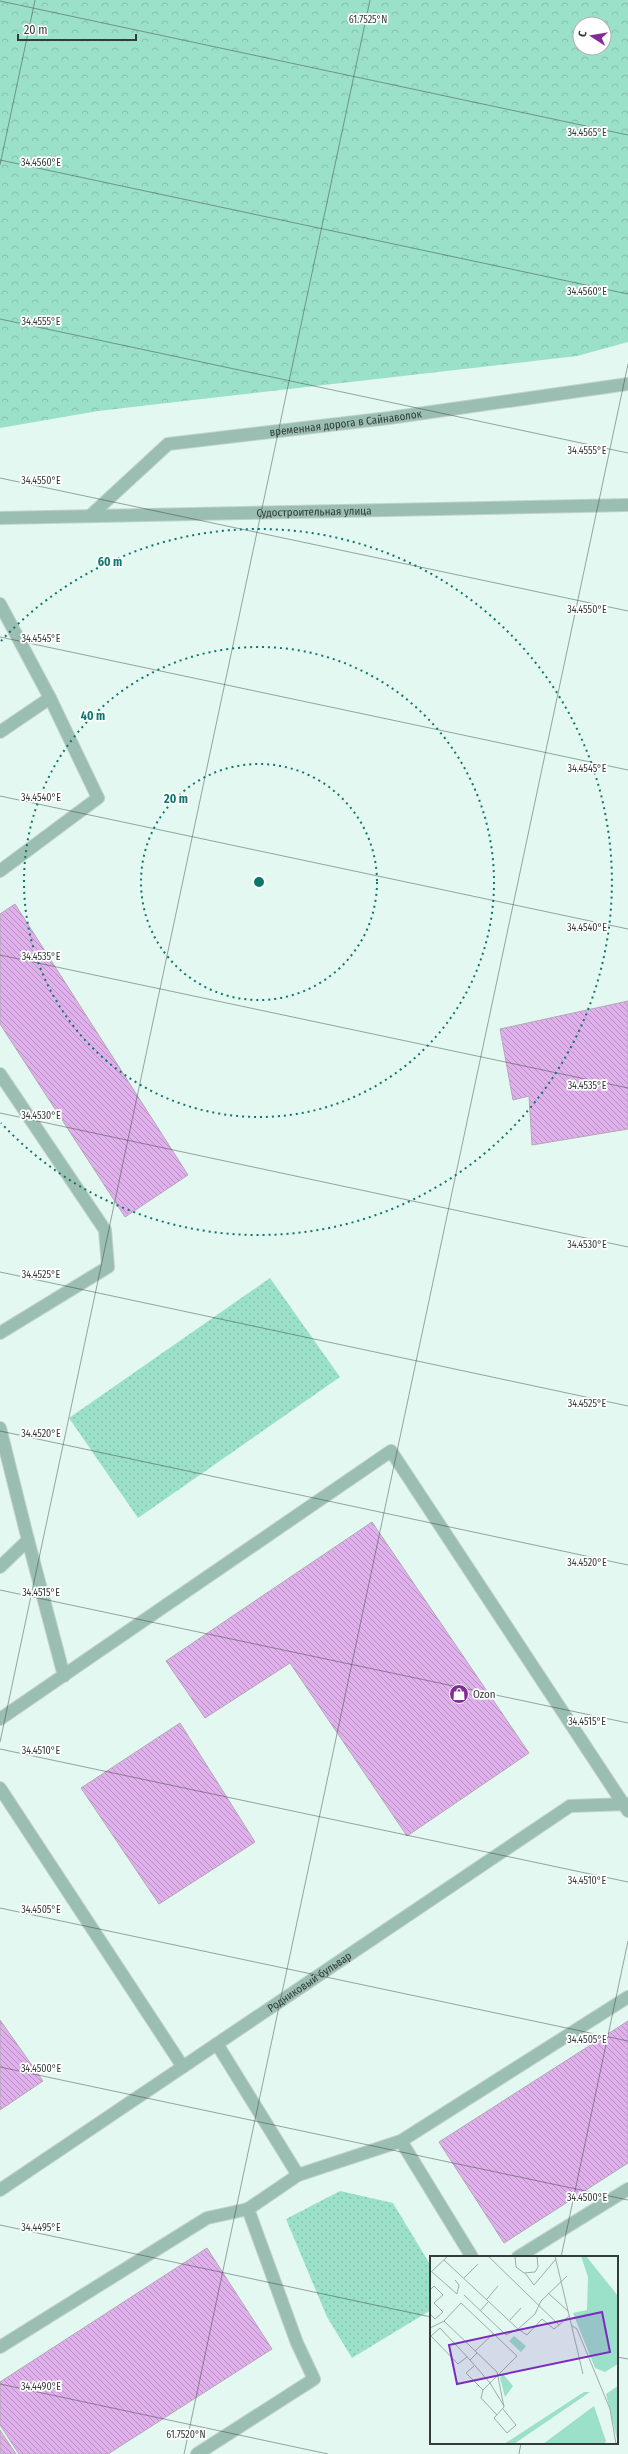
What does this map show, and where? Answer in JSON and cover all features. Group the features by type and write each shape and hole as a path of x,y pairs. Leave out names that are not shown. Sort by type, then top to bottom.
{"street":[{"name":"временная дорога в Сайнаволок","path":"90,516 168,444 389,418 628,384"},
{"name":"Судостроительная улица","path":"0,518 628,506"},
{"path":"0,604 50,698 98,798 0,871"},
{"path":"0,732 50,698"},
{"path":"0,1074 105,1230 108,1268 0,1333"},
{"path":"0,1428 64,1676"},
{"path":"0,1719 391,1451 626,1806"},
{"path":"0,1567 28,1540"},
{"path":"0,1788 183,2067"},
{"name":"Родниковый бульвар","path":"0,2190 570,1806 626,1806"},
{"path":"0,2347 207,2218 248,2209 298,2175 401,2141 628,1997"},
{"path":"217,2044 298,2175"},
{"path":"401,2141 471,2256"},
{"path":"520,2256 628,2189"},
{"path":"197,2454 314,2379 297,2343 248,2209"}],"green space":[{"path":"0,0 628,0 628,342 577,356 98,411 0,428"},
{"path":"270,1278 340,1377 138,1518 69,1418"},
{"path":"340,2191 393,2203 430,2264 430,2311 352,2358 327,2317 286,2219"}],"building":[{"path":"15,904 188,1175 125,1217 0,1024 0,914"},
{"path":"628,1001 628,1129 532,1145 529,1096 513,1100 500,1029"},
{"path":"372,1522 529,1753 407,1836 290,1663 205,1718 166,1661"},
{"path":"180,1723 255,1842 159,1904 81,1788"},
{"path":"0,2020 43,2081 0,2110"},
{"path":"628,2021 628,2163 504,2243 439,2142"},
{"path":"207,2248 272,2349 108,2454 19,2454 0,2425 0,2382"},
{"path":"0,2430 16,2454 0,2454"}],"place":[{"name":"Ozon","path":"459,1694"}]}
